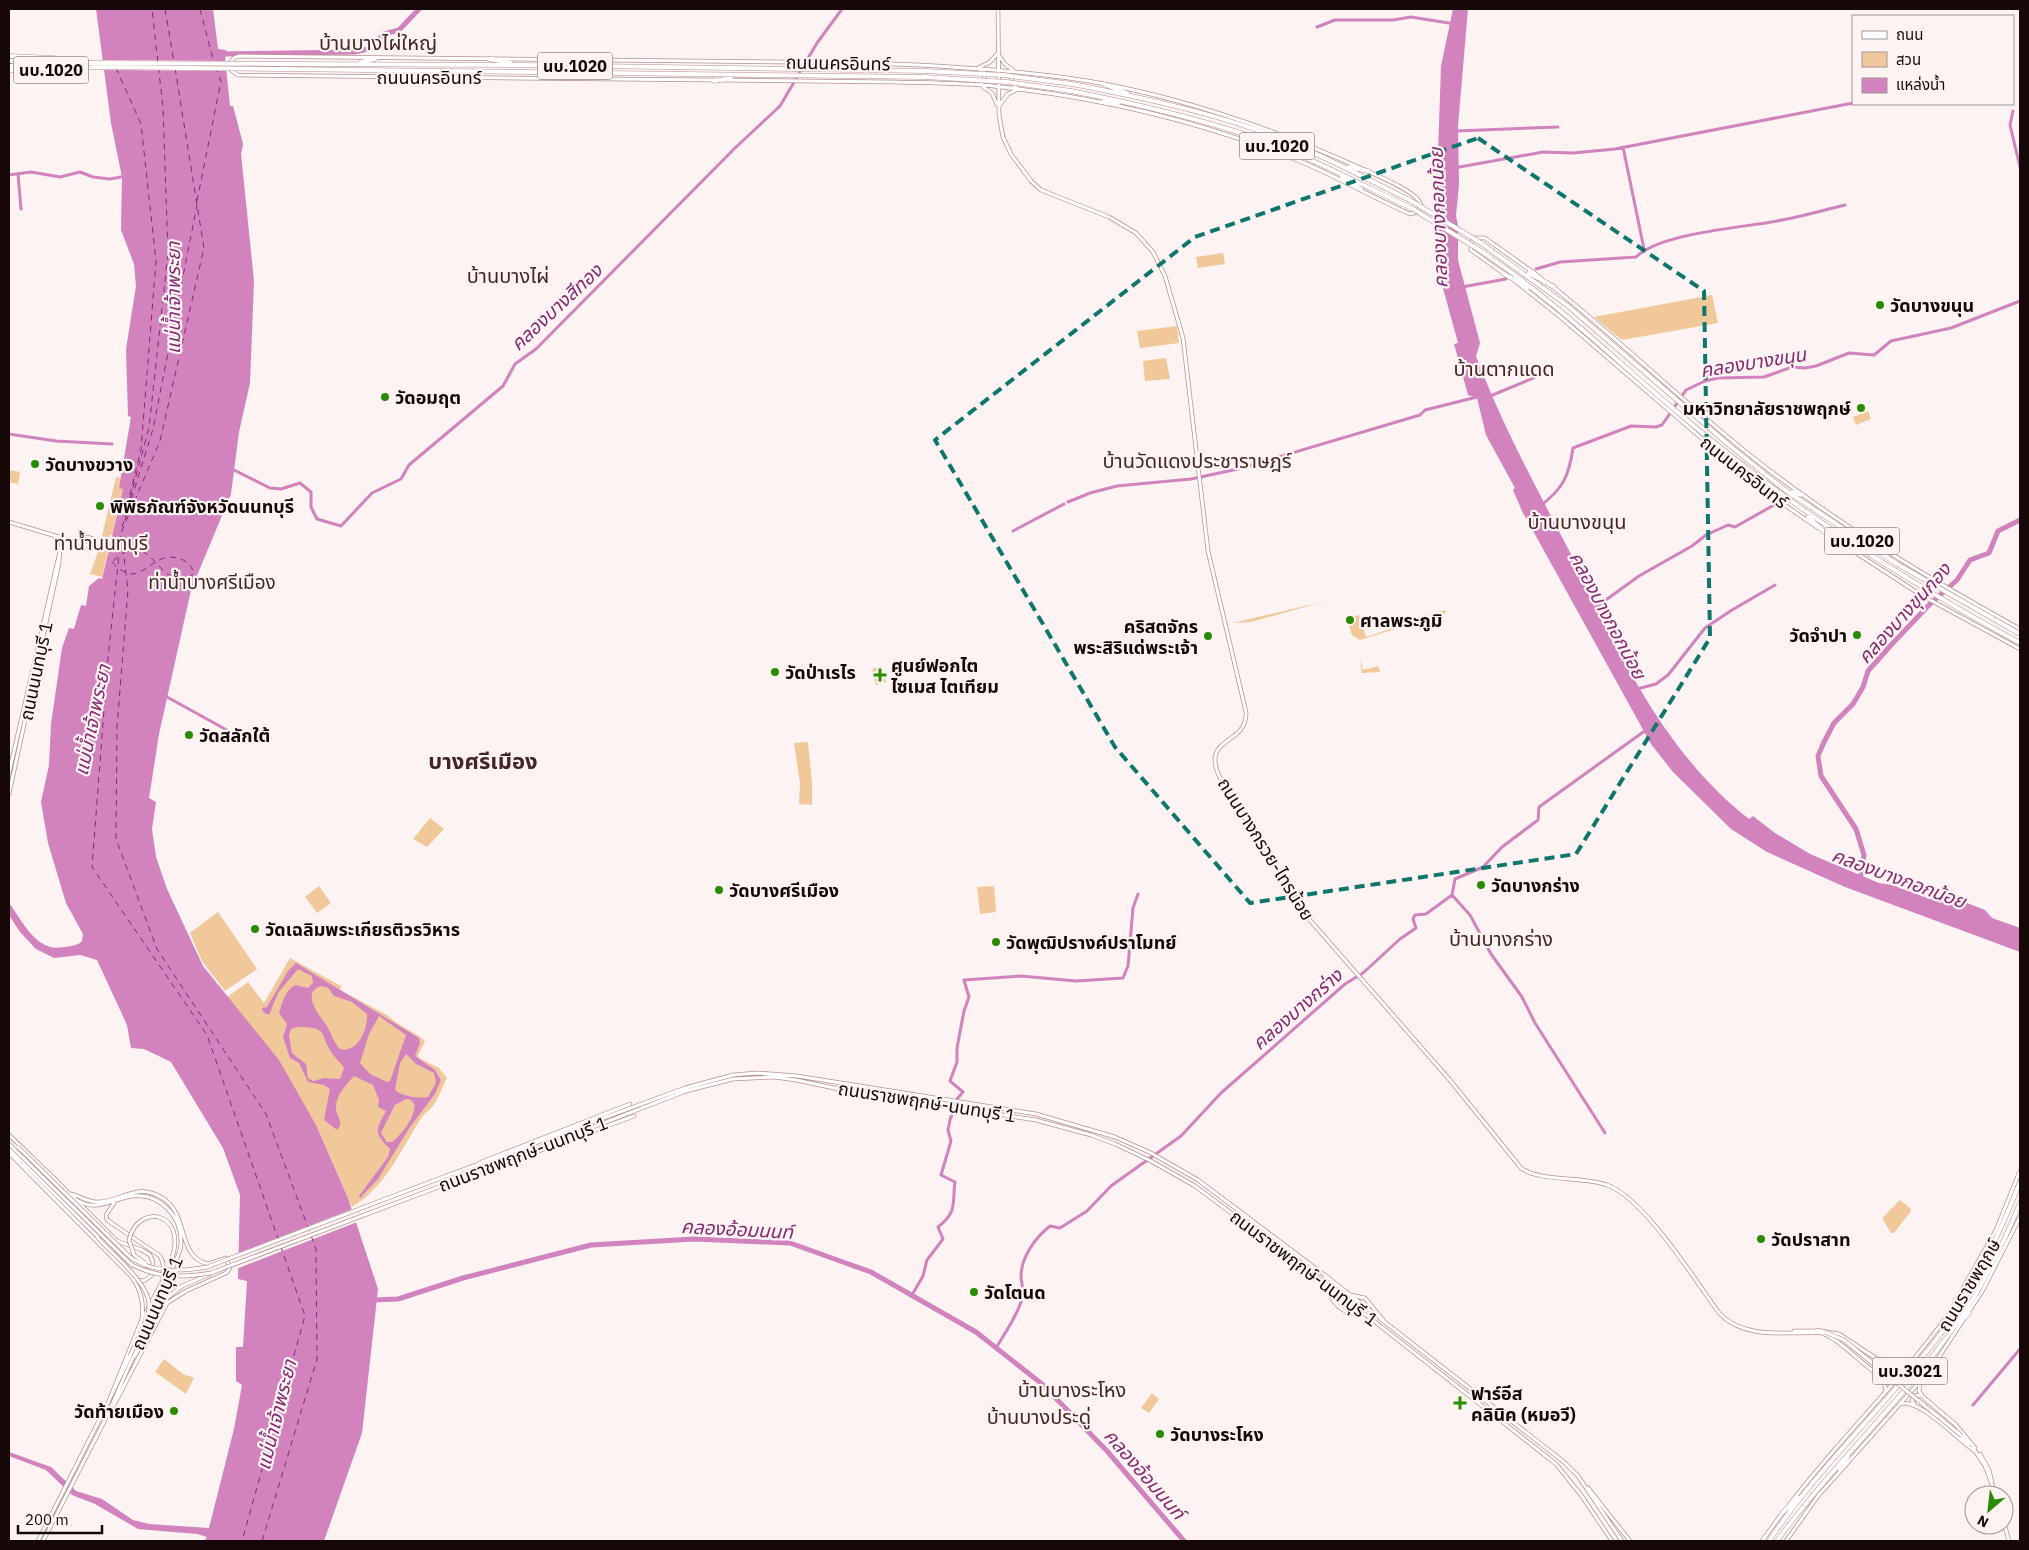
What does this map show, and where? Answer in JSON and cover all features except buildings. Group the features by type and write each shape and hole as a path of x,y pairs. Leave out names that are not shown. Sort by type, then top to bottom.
{"main road":[{"name":"ถนนบางกรวย-ไทรน้อย","path":"998,9 998,108 1000,129 1006,144 1034,184 1051,195 1109,217 1129,228 1146,244 1160,265 1171,291 1183,338 1209,558 1246,718 1241,730 1217,751 1214,761 1217,773 1309,919 1449,1079 1502,1147 1524,1170 1532,1173 1594,1181 1622,1193 1649,1218 1726,1320 1748,1331 1816,1330 1844,1340 1962,1436 1990,1470 1993,1485"},
{"path":"977,68 988,64 998,53 1005,64 1016,72 1011,80 1019,89 1008,94 998,108"},
{"name":"ถนนนครอินทร์","path":"9,56 53,58 89,63"},
{"name":"ถนนนครอินทร์","path":"239,56 886,64 977,68 1016,72 1103,84 1192,105 1259,126 1368,171 1416,196 1421,202 1421,208 1417,212 1410,214 1298,160 1228,135 1103,102 1019,89 979,85 800,81 238,74 233,72 230,66 232,59 239,56"},
{"path":"357,64 375,59"},
{"path":"489,59 525,65"},
{"name":"ถนนนครอินทร์","path":"9,61 846,68 1003,75 1072,84 1136,97 1208,115 1257,130 1342,165 1413,202 1481,243 1522,271 1568,306 1678,398"},
{"path":"846,68 886,64"},
{"name":"ถนนนครอินทร์","path":"9,66 925,77 1007,82 1071,91 1133,104 1252,137 1316,162 1413,210 1481,251 1535,290 1756,484 1829,536 1928,599 2020,649"},
{"name":"ถนนนครอินทร์","path":"9,70 53,70 92,67"},
{"path":"977,68 984,71 986,76 979,85 992,92 998,108"},
{"path":"424,72 458,77"},
{"path":"714,81 740,76"},
{"path":"1103,84 1136,97"},
{"path":"1103,102 1133,104"},
{"path":"1316,162 1361,189"},
{"path":"1342,165 1368,171"},
{"name":"ถนนนครอินทร์","path":"1671,410 1558,314 1471,250 1470,243 1474,238 1485,238 1554,287 1682,402 1785,490 1940,590 2020,634"},
{"path":"1522,271 1554,287"},
{"path":"1504,274 1535,290"},
{"name":"ถนนนครอินทร์","path":"1682,402 1803,495 1883,549 2020,628"},
{"name":"ถนนนครอินทร์","path":"1675,414 1799,508 1893,571 2020,643"},
{"path":"1785,490 1803,495"},
{"path":"1799,508 1829,536"},
{"path":"9,523 91,546 95,543 93,539 86,537 77,542"},
{"name":"ถนนนนทบุรี 1","path":"9,773 62,538"},
{"name":"ถนนนนทบุรี 1","path":"9,794 59,563 60,548"},
{"name":"ถนนราชพฤกษ์-นนทบุรี 1","path":"10,1137 119,1248 134,1260 148,1266 177,1271 190,1271 217,1264 708,1080 733,1075 819,1079 1028,1112 1060,1120 1115,1136 1157,1156 1198,1180 1558,1458 1578,1476 1622,1541"},
{"name":"ถนนราชพฤกษ์-นนทบุรี 1","path":"132,1265 154,1274 178,1278 211,1273 709,1084 733,1079 774,1076 1036,1120 1091,1135 1144,1157 1195,1186 1323,1281 1556,1464 1581,1495 1612,1541"},
{"path":"459,1172 490,1158 630,1104"},
{"path":"461,1178 498,1167 634,1116"},
{"path":"10,1137 71,1194 117,1241 150,1255 154,1270 149,1279 140,1281 131,1276"},
{"path":"9,1144 132,1265"},
{"path":"9,1151 141,1283 150,1303 147,1316 108,1403"},
{"name":"ถนนนนทบุรี 1","path":"9,1151 131,1276 142,1296 142,1319 108,1403 38,1541"},
{"name":"นบ.3021","path":"1762,1541 1826,1458 1886,1392 1951,1310 1996,1230 2020,1176"},
{"name":"ถนนราชพฤกษ์","path":"1769,1541 1807,1489 1890,1395 1939,1336 1955,1313 1991,1249 2020,1176"},
{"path":"71,1194 98,1202 132,1192 153,1194 164,1199 175,1210 182,1223 187,1246 194,1256 208,1264 226,1258 230,1268 226,1273 186,1290 167,1303 122,1393 106,1418"},
{"name":"ถนนนนทบุรี 1","path":"71,1479 106,1418 174,1265 180,1250 181,1234 172,1213 157,1200 132,1196 115,1202 96,1205 75,1199"},
{"path":"115,1202 106,1215 107,1220 160,1256 164,1272 162,1280"},
{"name":"ถนนราชพฤกษ์","path":"1778,1541 1853,1447 1926,1365 1952,1330 1982,1284 2020,1203"},
{"path":"142,1319 170,1263 176,1244 175,1232 166,1221 157,1217 148,1217 136,1224 129,1240 134,1255 148,1266"},
{"name":"นบ.3021","path":"1786,1541 1818,1496 1920,1382 1969,1313 2020,1217"},
{"path":"98,1238 122,1259 132,1265"},
{"path":"131,1362 162,1302 167,1296 182,1286 211,1273"},
{"path":"1323,1281 1328,1293 1342,1310 1350,1314 1364,1314"},
{"path":"1349,1295 1364,1298 1388,1325"},
{"path":"1939,1336 1951,1310"},
{"path":"1952,1330 1969,1313"},
{"path":"1810,1332 1830,1336 1882,1377 1889,1380 1894,1374 1891,1369 1839,1334 1816,1330"},
{"name":"ถนนบางกรวย-ไทรน้อย","path":"1794,1331 1825,1332"},
{"path":"1881,1362 1896,1370 1906,1368"},
{"path":"1882,1377 1886,1386 1886,1392"},
{"path":"1920,1382 1919,1388 1922,1396"},
{"path":"1917,1394 1922,1396 1956,1425 1975,1450 1917,1406 1912,1401 1913,1396 1917,1394"},
{"path":"1899,1404 1909,1402 1917,1406"},
{"path":"1840,1470 1853,1447"},
{"path":"1578,1476 1630,1541"},
{"path":"1783,1512 1807,1489"},
{"name":"ถนนนนทบุรี 1","path":"43,1541 63,1495"}],"highlighted area":[{"path":"1478,138 1704,291 1710,638 1576,854 1250,903 1115,747 935,440 1195,237"}],"green space":[{"path":"1223,253 1225,264 1198,268 1196,257"},
{"path":"1712,295 1718,323 1622,340 1594,317"},
{"path":"1177,326 1179,343 1140,348 1137,331"},
{"path":"1166,358 1170,379 1145,381 1143,361"},
{"path":"1868,411 1871,419 1856,425 1853,417"},
{"path":"9,470 20,472 18,484 9,482"},
{"path":"116,477 121,478 119,487 123,488 112,535 109,538 102,536"},
{"path":"99,549 108,551 102,577 90,574"},
{"path":"1326,601 1251,622 1233,623"},
{"path":"1445,610 1446,613 1360,640 1352,635 1347,618 1359,615 1366,637"},
{"path":"1360,658 1363,670 1378,666 1380,672 1362,673"},
{"path":"881,666 886,682 876,685 872,669"},
{"path":"808,742 812,805 799,804 800,783 794,743"},
{"path":"430,818 444,829 427,847 413,839"},
{"path":"319,886 331,903 317,913 305,897"},
{"path":"994,886 996,912 980,914 977,887"},
{"path":"218,912 257,969 225,991 202,961 190,933"},
{"path":"290,958 341,986 340,990 387,1015 422,1038 425,1042 418,1055 419,1058 439,1068 447,1078 435,1103 422,1117 384,1178 364,1199 352,1207 316,1125 227,997 248,982 264,1003"},
{"path":"1900,1200 1911,1211 1894,1233 1891,1233 1882,1218"},
{"path":"164,1359 183,1374 194,1378 186,1394 155,1372"},
{"path":"1152,1393 1159,1399 1149,1413 1141,1408"}],"water":[{"name":"แม่น้ำเจ้าพระยา","path":"96,9 213,9 218,49 226,50 227,54 225,58 230,106 233,106 243,144 241,154 254,281 250,383 239,432 231,494 191,590 159,734 149,798 156,802 152,829 156,857 167,889 203,966 279,1060 316,1125 348,1198 378,1289 362,1433 324,1541 204,1541 207,1537 197,1534 138,1529 95,1504 72,1495 46,1470 9,1456 9,1452 51,1467 76,1491 102,1499 133,1520 149,1524 209,1528 234,1429 242,1385 236,1381 236,1347 243,1347 247,1281 238,1279 240,1195 223,1148 171,1062 144,1049 131,1048 127,1025 97,960 80,955 54,958 36,949 20,932 9,915 9,903 31,934 46,945 54,948 76,945 82,941 83,934 66,903 48,843 41,802 49,765 51,724 62,648 69,628 74,629 81,605 86,606 89,586 99,578 102,579 123,489 119,488 131,417 128,416 126,349 136,286 134,264 121,230 122,177 111,123"},
{"name":"คลองบางกอกน้อย","path":"1453,9 1468,9 1458,126 1459,184 1456,216 1458,226 1458,260 1480,343 1476,356 1510,436 1626,665 1679,748 1723,797 1749,819 1753,816 1775,833 1810,854 1879,883 1892,885 1936,901 1949,896 1985,910 1992,918 2020,928 2020,952 1845,887 1767,852 1731,829 1673,772 1651,744 1522,511 1513,490 1515,488 1486,435 1477,398 1468,395 1454,344 1458,343 1440,277 1436,212 1441,66"},
{"path":"296,963 419,1038 420,1043 415,1056 435,1070 441,1080 435,1094 410,1127 378,1179 360,1198 359,1196 388,1157 390,1149 381,1139 378,1132 386,1111 378,1107 379,1100 373,1085 354,1076 337,1099 336,1111 340,1124 337,1130 324,1120 330,1089 324,1085 308,1082 299,1063 290,1058 283,1037 287,1024 279,1013 288,991 295,985 308,988 313,983 312,976 298,969 278,993 269,1015 263,1012 262,1008 267,1007 288,971","holes":["321,986 328,988 334,996 352,1002 367,1014 364,1033 352,1048 340,1049 336,1044 314,1007 312,995","379,1016 406,1035 390,1081 387,1082 370,1074 360,1063 369,1034","307,1027 322,1032 331,1052 344,1068 340,1079 324,1078 313,1081 308,1078 306,1064 292,1053 289,1036 291,1029","406,1054 416,1064 434,1073 436,1083 428,1097 420,1098 402,1094 395,1090 400,1063","406,1099 411,1100 415,1105 414,1111 410,1121 400,1135 392,1142 387,1142 381,1133 395,1105"]}],"pier":[{"path":"101,60 228,61 229,71 102,70"},
{"path":"355,1208 360,1221 236,1269 236,1254"}],"waterway":[{"path":"220,54 355,52 368,49 384,34 399,30 419,9"},
{"name":"คลองบางสีทอง","path":"230,468 270,488 281,489 300,483 311,492 311,507 317,519 341,526 372,493 401,479 409,465 503,386 515,364 536,349 735,148 780,106 817,43 842,9"},
{"path":"1317,27 1335,20 1393,20 1411,17 1455,24"},
{"name":"คลองบางกอกน้อย","path":"1454,168 1543,152 1573,153 1615,149 1852,103"},
{"path":"2013,111 2010,125 2020,167"},
{"path":"1456,131 1558,127"},
{"path":"1623,147 1644,249"},
{"path":"9,175 31,172 60,177 80,172 93,177 110,179 126,176"},
{"path":"18,174 21,209"},
{"path":"1536,269 1560,262 1636,257 1648,249 1684,236 1782,220 1845,205"},
{"path":"1462,287 1506,279"},
{"name":"คลองบางขนุน","path":"1540,506 1554,494 1564,481 1573,448 1631,426 1656,427 1662,425 1686,390 1705,381 1718,378 1764,377 1792,367 1805,368 1816,366 1849,353 1874,355 1891,341 1951,328 2020,301"},
{"path":"1488,397 1543,374"},
{"path":"1068,502 1090,493 1117,486 1191,479 1238,469 1420,415 1425,410 1477,397"},
{"path":"9,434 56,441 112,444"},
{"path":"1013,531 1064,504"},
{"name":"คลองบางกอกน้อย","path":"1592,610 1639,576 1692,546 1706,535 1728,525 1735,527 1774,505"},
{"name":"คลองบางขุนกอง","path":"1860,880 1864,855 1856,829 1821,776 1818,756 1824,742 1834,723 1853,704 1863,687 1868,671 1929,605 1957,580 1970,560 1989,553 1998,531 2020,520"},
{"name":"คลองบางกอกน้อย","path":"1637,689 1656,684 1668,675 1705,628 1775,585"},
{"path":"167,697 234,734"},
{"name":"คลองบางกร่าง","path":"996,1348 1014,1318 1023,1296 1021,1276 1026,1255 1050,1226 1060,1228 1087,1211 1111,1186 1181,1136 1221,1093 1345,984 1363,973 1400,939 1416,928 1413,919 1415,915 1426,914 1452,895 1455,879 1483,867 1502,847 1538,820 1539,807 1646,730"},
{"path":"912,1295 923,1276 927,1260 943,1239 938,1227 949,1216 953,1206 955,1182 941,1175 951,1141 948,1130 950,1120 957,1099 963,1092 950,1081 957,1062 957,1048 964,1011 969,997 964,980 1021,976 1076,981 1123,978 1128,966 1133,908 1138,894"},
{"path":"1452,895 1470,915 1491,954 1522,997 1535,1023 1605,1133"},
{"name":"คลองอ้อมนนท์","path":"373,1300 398,1299 463,1278 591,1245 694,1239 790,1243 871,1272 976,1332 1042,1384 1107,1451 1184,1541"},
{"path":"1973,1405 2020,1349"}],"ferry route":[{"path":"130,498 149,428 168,253 163,108 152,9"},
{"path":"165,9 174,62"},
{"path":"200,9 214,63"},
{"path":"116,68 141,124 156,261 141,449 122,528"},
{"path":"175,68 204,248 160,441 121,533 128,590 117,727 116,839 157,949 266,1114 316,1249 317,1359 262,1541"},
{"path":"197,201 221,81 217,71"},
{"path":"125,520 153,429 197,205"},
{"path":"121,536 108,658 92,867 207,1035 305,1316 242,1541"},
{"path":"112,562 126,552 137,550 147,554 155,562 163,570 171,576 182,579 194,574 189,564 175,557 164,558 159,560 152,564 141,571 131,574 126,573 112,562"}],"place":[{"name":"วัดบางขนุน","path":"1880,305"},
{"name":"วัดอมฤต","path":"385,397"},
{"name":"มหาวิทยาลัยราชพฤกษ์","path":"1861,408"},
{"name":"วัดบางขวาง","path":"35,464"},
{"name":"พิพิธภัณฑ์จังหวัดนนทบุรี","path":"100,506"},
{"name":"ศาลพระภูมิ","path":"1350,620"},
{"name":"วัดจําปา","path":"1857,635"},
{"name":"คริสตจักร พระสิริแด่พระเจ้า","path":"1208,636"},
{"name":"วัดป่าเรไร","path":"775,672"},
{"name":"ศูนย์ฟอกไต ไซเมส ไตเทียม","path":"880,675"},
{"name":"วัดสลักใต้","path":"189,735"},
{"name":"วัดบางกร่าง","path":"1481,885"},
{"name":"วัดบางศรีเมือง","path":"719,890"},
{"name":"วัดเฉลิมพระเกียรติวรวิหาร","path":"255,929"},
{"name":"วัดพุฒิปรางค์ปราโมทย์","path":"996,942"},
{"name":"วัดปราสาท","path":"1761,1239"},
{"name":"วัดโตนด","path":"974,1292"},
{"name":"ฟาร์อีส คลินิค (หมอวี)","path":"1460,1403"},
{"name":"วัดท้ายเมือง","path":"174,1411"},
{"name":"วัดบางระโหง","path":"1160,1434"}],"district":[{"name":"บ้านบางไผ่ใหญ่","path":"378,42"},
{"name":"บ้านบางไผ่","path":"508,275"},
{"name":"บ้านตากแดด","path":"1504,368"},
{"name":"บ้านวัดแดงประชาราษฎร์","path":"1197,460"},
{"name":"บ้านบางขนุน","path":"1577,521"},
{"name":"ท่าน้ำนนทบุรี","path":"101,543"},
{"name":"ท่าน้ำบางศรีเมือง","path":"212,582"},
{"name":"บางศรีเมือง","path":"483,760"},
{"name":"บ้านบางกร่าง","path":"1501,938"},
{"name":"บ้านบางระโหง","path":"1072,1389"},
{"name":"บ้านบางประดู่","path":"1039,1416"}]}
